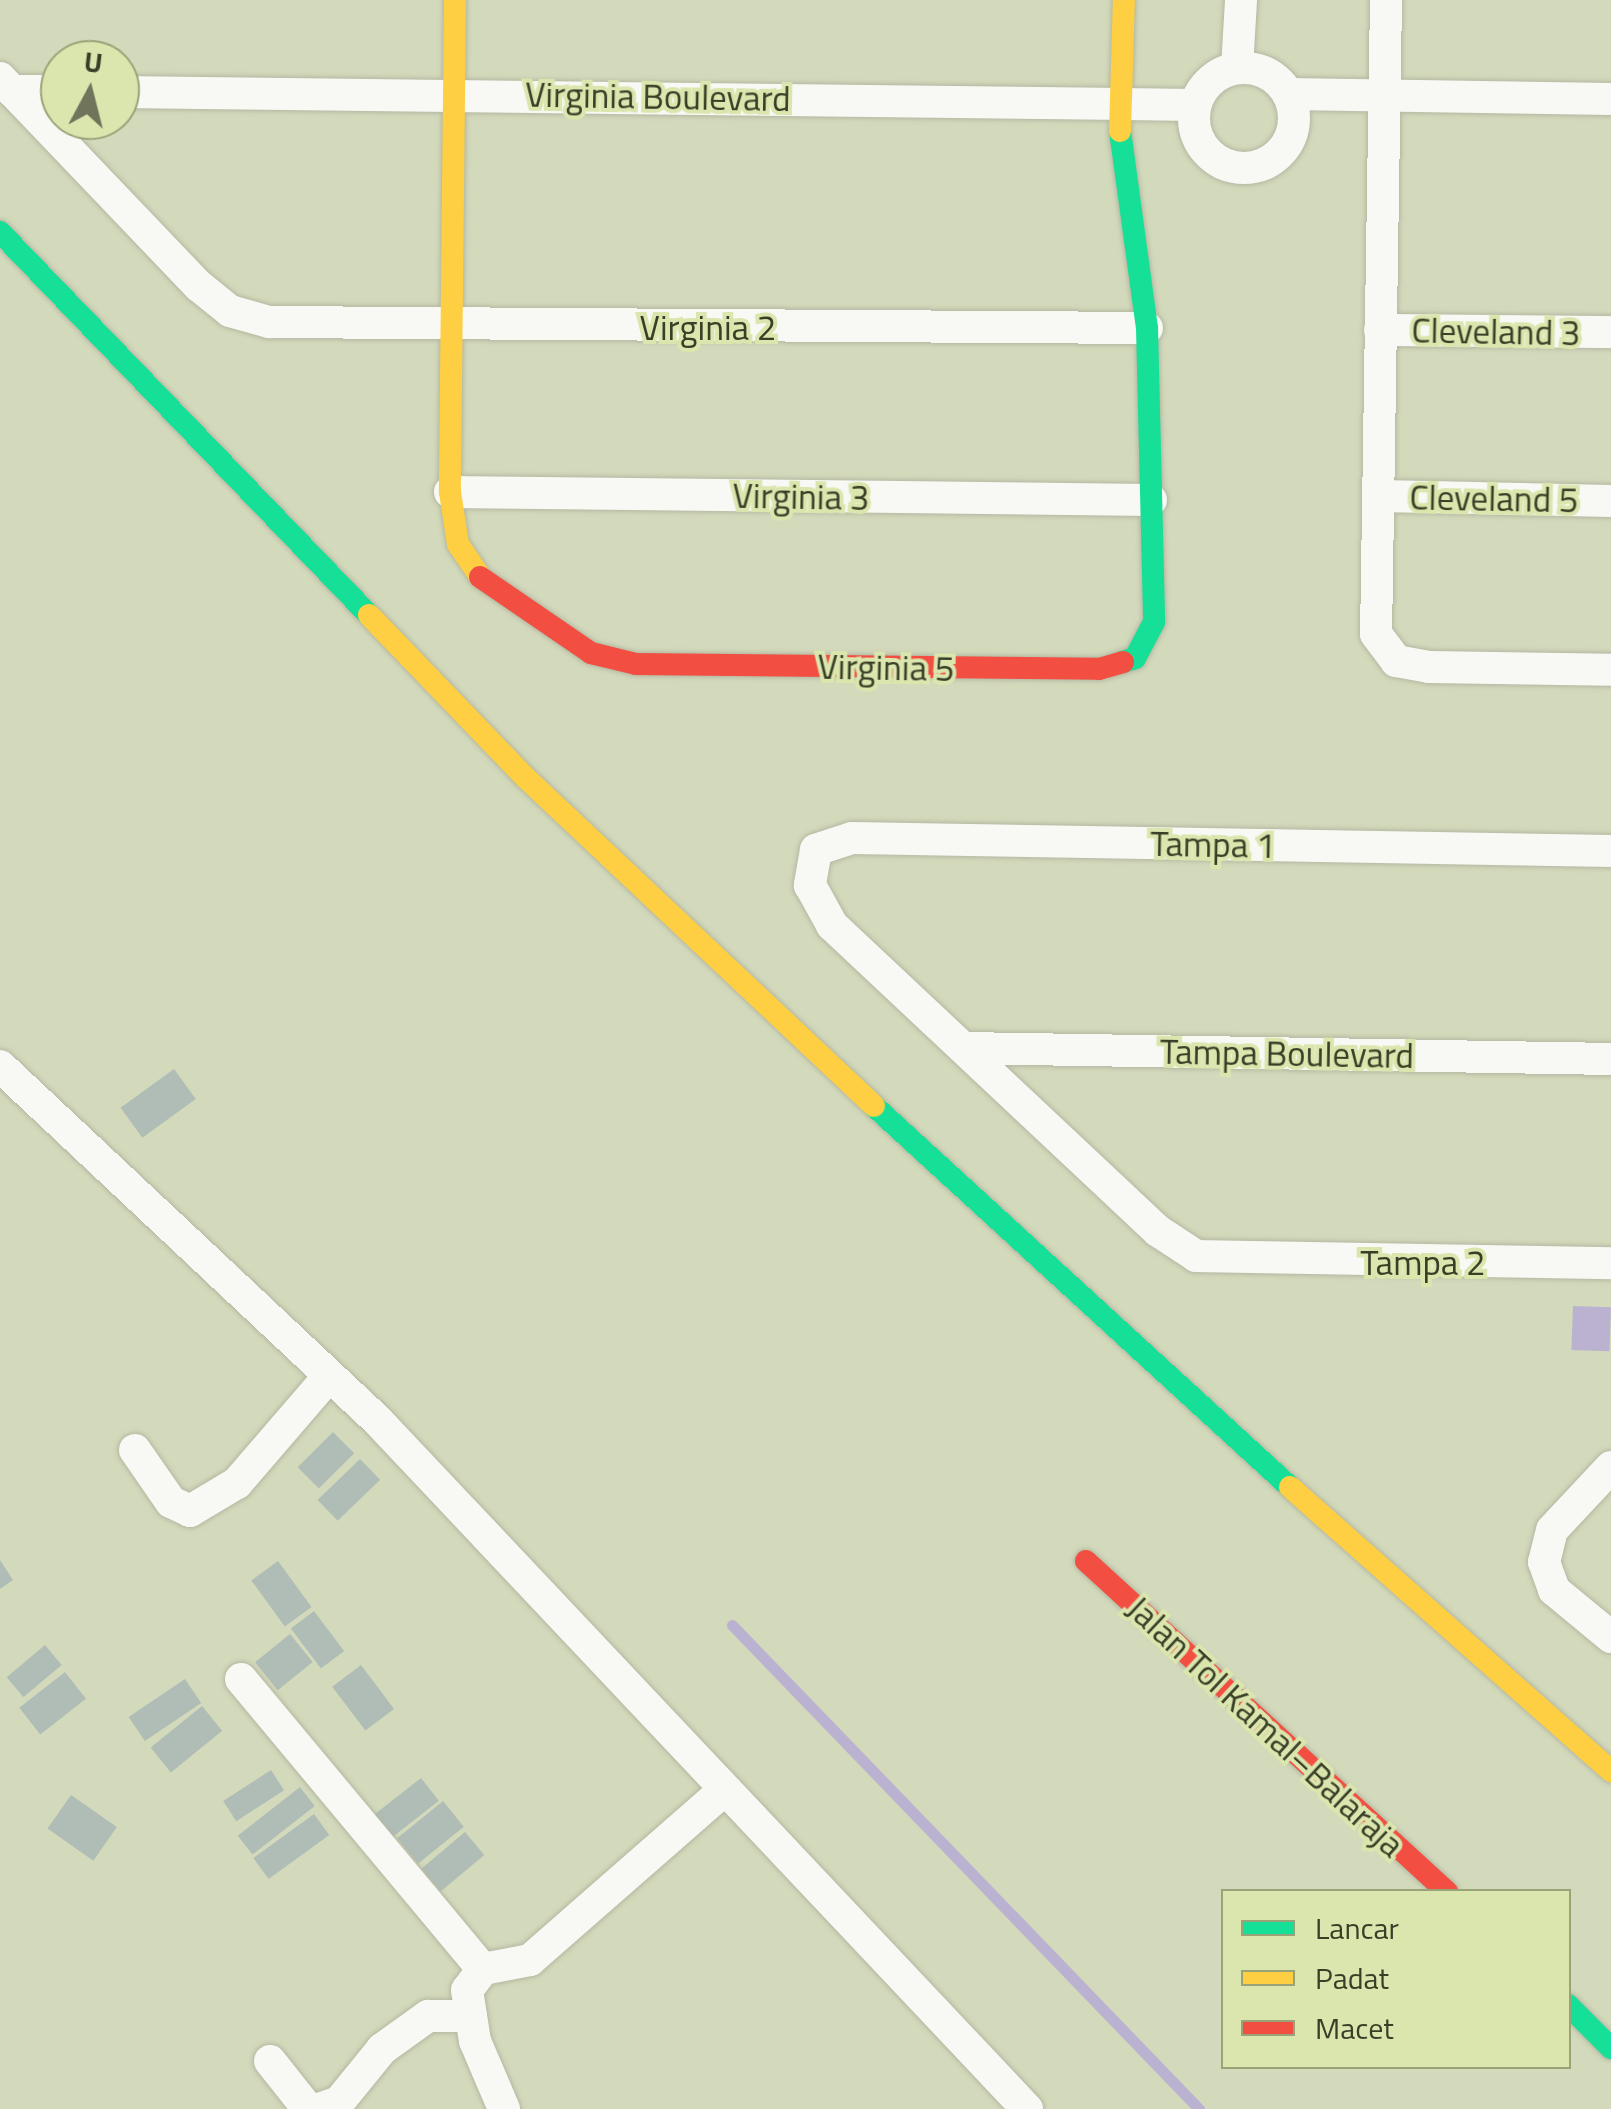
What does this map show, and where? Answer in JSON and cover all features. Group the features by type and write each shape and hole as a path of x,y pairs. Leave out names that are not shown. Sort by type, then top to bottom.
{"main road":[{"name":"Virginia 5","path":"456,0 450,492 458,544 481,578 591,653 636,664 1099,669 1134,658 1154,622 1152,500"},
{"path":"1124,0 1116,104 1147,328 1152,500"},
{"path":"0,232 526,778 1100,1320 1611,1771"},
{"name":"Jalan Tol Kamal–Balaraja","path":"1086,1561 1444,1889"},
{"path":"1571,2008 1611,2048"}],"street":[{"path":"1238,68 1242,0"},
{"path":"1386,0 1376,634 1396,661 1429,667 1611,670"},
{"path":"1238,68 1276,78 1288,94 1292,132 1269,162 1250,168 1212,158 1193,124 1195,104 1219,74 1238,68"},
{"path":"6,85 40,89"},
{"name":"Virginia 2","path":"6,85 199,286 230,312 269,322 450,327 1147,328"},
{"name":"Virginia Boulevard","path":"140,92 1195,104"},
{"path":"1288,94 1611,99"},
{"name":"Cleveland 3","path":"1380,330 1611,332"},
{"name":"Virginia 3","path":"450,492 1152,500"},
{"name":"Cleveland 5","path":"1378,496 1611,500"},
{"name":"Tampa 1","path":"816,850 852,838 1611,851"},
{"name":"Tampa 2","path":"816,850 810,886 832,925 1158,1230 1196,1256 1235,1260 1611,1263"},
{"name":"Tampa Boulevard","path":"964,1048 1611,1059"},
{"path":"6,1082 329,1376 521,1568 722,1791 1028,2109"},
{"path":"136,1450 171,1502 190,1511 237,1483 329,1376"},
{"path":"1611,1467 1552,1530 1544,1562 1554,1590 1611,1637"},
{"path":"241,1679 483,1969"},
{"path":"504,2109 471,2016 466,1990 483,1969 530,1960 722,1791"},
{"path":"319,2109 339,2102 382,2048 428,2016 471,2016"},
{"path":"270,2062 308,2109"}],"shaded area":[{"path":"1573,1306 1611,1307 1609,1351 1571,1350"}],"building":[{"path":"174,1069 196,1099 142,1138 121,1108"},
{"path":"333,1432 354,1453 319,1489 298,1467"},
{"path":"360,1459 380,1480 338,1521 318,1500"},
{"path":"0,1560 13,1580 0,1589"},
{"path":"278,1561 312,1607 285,1627 251,1580"},
{"path":"314,1611 344,1651 321,1668 291,1628"},
{"path":"290,1634 313,1662 278,1690 255,1662"},
{"path":"45,1645 62,1665 23,1697 7,1677"},
{"path":"361,1665 394,1709 365,1731 332,1687"},
{"path":"65,1672 86,1699 40,1735 19,1708"},
{"path":"185,1679 201,1703 145,1741 129,1717"},
{"path":"202,1706 222,1731 171,1772 151,1748"},
{"path":"271,1770 284,1790 236,1821 223,1801"},
{"path":"421,1778 439,1801 388,1840 371,1817"},
{"path":"300,1787 315,1806 253,1855 238,1836"},
{"path":"71,1795 117,1827 93,1861 47,1829"},
{"path":"443,1801 464,1827 418,1864 397,1838"},
{"path":"314,1814 329,1835 269,1879 253,1858"},
{"path":"465,1832 484,1855 441,1892 421,1869"}],"waterway":[{"path":"732,1625 1199,2109"}],"traffic: fast":[{"path":"1120,131 1147,328 1154,622 1135,658 1123,662"},
{"path":"0,232 369,615"},
{"path":"874,1106 1290,1487"},
{"path":"1571,2008 1611,2048"}],"traffic: slow":[{"path":"455,0 450,492 458,544 480,577"},
{"path":"1120,131 1124,0"},
{"path":"369,615 526,778 874,1106"},
{"path":"1290,1487 1611,1771"}],"traffic: jam":[{"path":"480,577 591,653 636,664 1099,669 1123,662"},
{"path":"1086,1561 1444,1889"}]}
